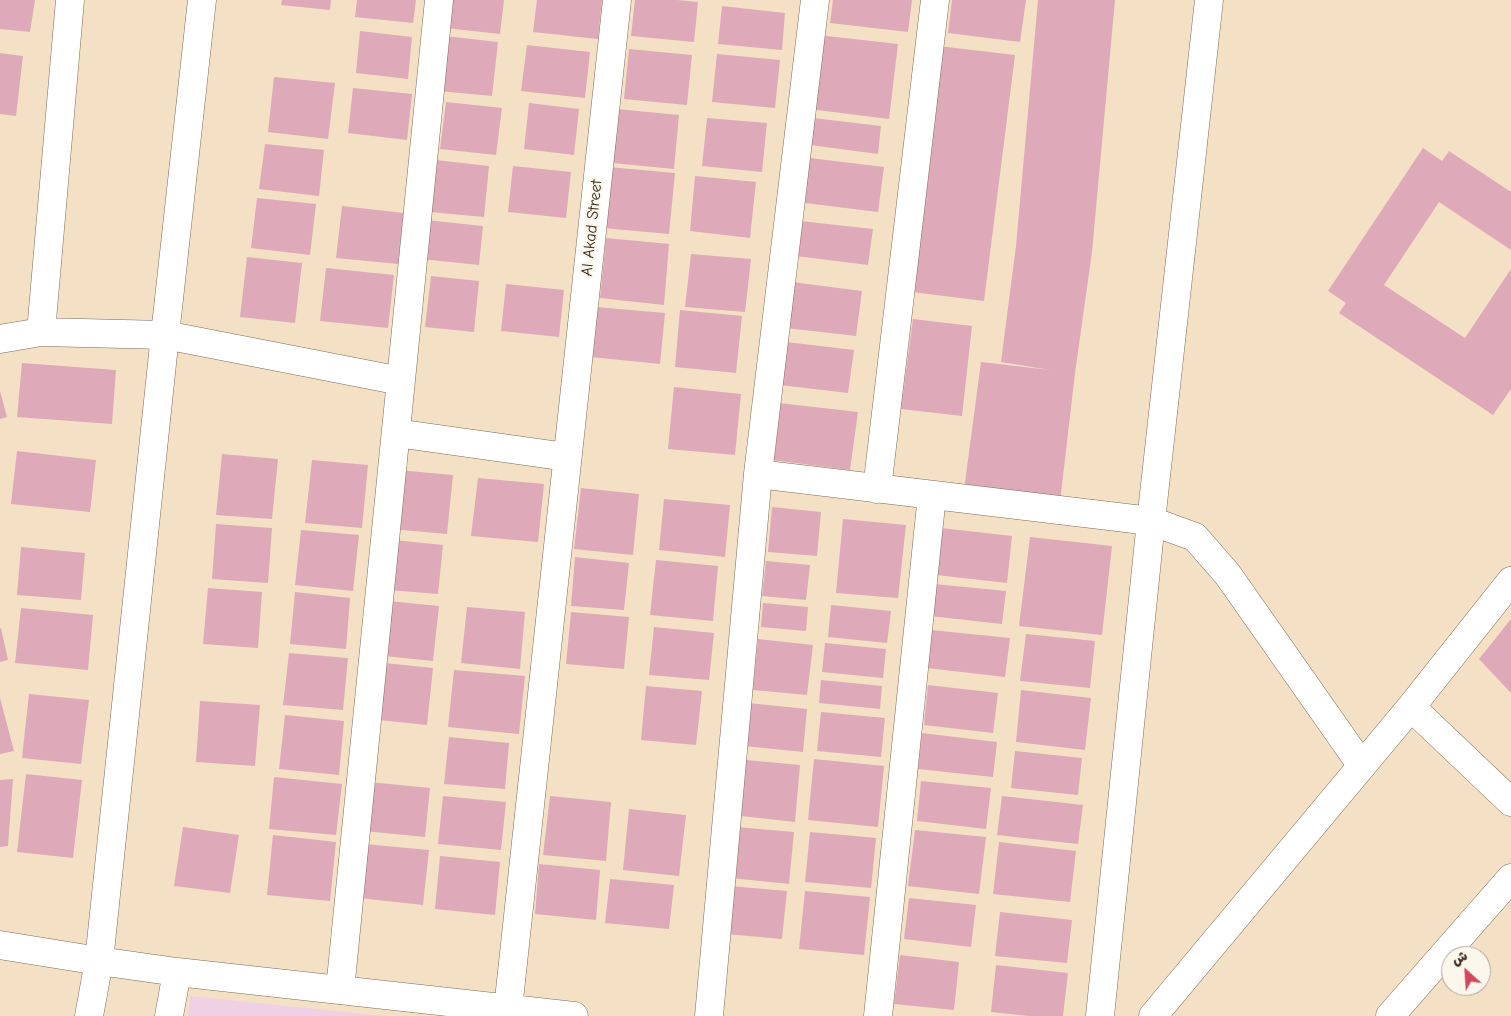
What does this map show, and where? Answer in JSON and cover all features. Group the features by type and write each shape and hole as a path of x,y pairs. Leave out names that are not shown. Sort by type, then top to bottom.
{"street":[{"path":"41,332 70,0"},
{"path":"89,1016 99,961 202,0"},
{"path":"340,990 439,0"},
{"name":"Al Akad Street","path":"508,1009 616,0"},
{"path":"709,1016 758,474 815,0"},
{"path":"877,489 935,0"},
{"path":"1100,1016 1151,521 1209,0"},
{"path":"0,339 41,332 165,335 401,380"},
{"path":"396,432 568,457"},
{"path":"758,474 1151,521 1195,537 1228,575 1362,766"},
{"path":"878,1016 932,495"},
{"path":"1153,1016 1411,708 1511,581"},
{"path":"1411,708 1511,802"},
{"path":"1390,1016 1511,878"},
{"path":"0,945 177,972 574,1016"},
{"path":"169,1016 177,972"}],"shaded area":[{"path":"190,996 335,1011 386,1016 188,1016"}],"building":[{"path":"0,0 35,0 30,32 0,29"},
{"path":"282,0 331,0 330,10 281,5"},
{"path":"357,0 416,0 413,23 355,17"},
{"path":"449,0 504,0 500,34 446,28"},
{"path":"537,0 602,0 598,39 533,32"},
{"path":"635,0 698,2 694,42 631,36"},
{"path":"833,0 912,0 908,32 830,23"},
{"path":"952,0 1026,0 1020,42 948,33"},
{"path":"1038,0 1115,0 1092,252 1060,502 964,490 981,362 1050,370 1001,362 1016,246"},
{"path":"722,6 785,13 782,50 718,44"},
{"path":"360,31 412,37 408,79 356,73"},
{"path":"818,35 898,44 889,119 809,109"},
{"path":"445,36 498,42 492,96 439,91"},
{"path":"527,45 590,52 585,98 521,91"},
{"path":"938,46 1015,55 984,301 912,292"},
{"path":"629,49 692,55 687,105 624,99"},
{"path":"0,53 23,56 16,116 0,114"},
{"path":"717,54 780,60 775,108 712,102"},
{"path":"274,77 335,83 328,139 268,132"},
{"path":"353,88 412,94 407,140 348,133"},
{"path":"446,102 502,108 496,155 440,149"},
{"path":"529,103 579,109 574,155 524,149"},
{"path":"617,109 679,115 674,169 612,163"},
{"path":"707,118 767,123 762,172 702,166"},
{"path":"813,118 881,126 878,154 810,145"},
{"path":"265,144 324,150 319,196 259,189"},
{"path":"1423,148 1442,161 1449,151 1511,192 1511,250 1439,202 1384,285 1465,338 1511,269 1511,389 1493,415 1339,313 1346,303 1328,291"},
{"path":"810,158 884,167 878,212 805,203"},
{"path":"436,160 489,166 484,217 430,212"},
{"path":"513,166 571,172 566,218 508,212"},
{"path":"609,167 675,173 669,234 603,228"},
{"path":"695,176 756,182 750,238 690,231"},
{"path":"257,198 316,204 310,255 251,248"},
{"path":"342,206 404,213 398,264 336,258"},
{"path":"426,220 483,226 479,265 421,259"},
{"path":"800,221 873,229 868,265 796,256"},
{"path":"606,238 669,244 664,305 600,298"},
{"path":"691,254 751,259 745,312 685,307"},
{"path":"247,257 302,263 295,323 240,317"},
{"path":"326,268 394,275 388,328 320,321"},
{"path":"431,276 479,281 474,332 425,327"},
{"path":"792,282 862,291 856,336 786,328"},
{"path":"506,284 564,290 559,337 501,331"},
{"path":"596,307 665,313 660,364 591,357"},
{"path":"680,310 742,316 736,373 675,367"},
{"path":"913,319 972,326 962,416 901,409"},
{"path":"786,342 854,350 848,393 780,385"},
{"path":"22,363 116,370 112,424 17,417"},
{"path":"674,387 741,394 735,455 668,449"},
{"path":"0,391 7,417 0,419"},
{"path":"779,403 858,412 850,470 772,460"},
{"path":"17,451 96,460 90,512 11,504"},
{"path":"222,454 278,459 272,519 216,515"},
{"path":"312,460 368,465 362,528 305,523"},
{"path":"398,470 453,475 447,534 391,529"},
{"path":"478,478 544,484 538,542 471,536"},
{"path":"581,488 639,494 633,555 574,549"},
{"path":"664,499 730,505 725,557 659,550"},
{"path":"772,507 821,512 817,556 768,552"},
{"path":"843,519 906,525 898,598 836,593"},
{"path":"216,524 272,528 268,583 212,579"},
{"path":"941,528 1012,536 1007,583 936,575"},
{"path":"301,530 359,535 353,591 295,585"},
{"path":"1030,537 1112,546 1102,635 1019,626"},
{"path":"394,540 443,545 438,594 389,590"},
{"path":"21,547 85,553 81,600 17,595"},
{"path":"575,557 629,563 624,610 571,606"},
{"path":"656,560 718,566 713,621 650,615"},
{"path":"766,561 810,565 806,600 762,596"},
{"path":"934,584 1006,591 1002,624 930,616"},
{"path":"208,588 262,592 258,648 203,644"},
{"path":"295,592 350,598 346,649 290,644"},
{"path":"389,601 439,606 433,661 384,656"},
{"path":"763,603 808,607 806,631 761,627"},
{"path":"831,605 891,611 887,643 828,637"},
{"path":"467,607 525,612 520,669 461,663"},
{"path":"21,608 93,615 88,670 15,663"},
{"path":"571,612 629,617 624,669 566,664"},
{"path":"1511,619 1511,693 1479,659"},
{"path":"654,627 714,633 709,680 649,675"},
{"path":"0,629 8,660 0,662"},
{"path":"931,630 1010,638 1005,677 927,668"},
{"path":"1026,634 1095,641 1090,688 1020,681"},
{"path":"758,639 813,645 807,695 753,690"},
{"path":"825,643 886,649 883,678 822,672"},
{"path":"289,653 348,658 343,710 283,705"},
{"path":"385,663 433,668 427,725 379,720"},
{"path":"454,670 525,676 519,734 448,727"},
{"path":"821,680 882,686 880,709 819,703"},
{"path":"928,685 998,693 993,733 924,725"},
{"path":"646,686 702,691 696,745 641,740"},
{"path":"1021,690 1091,698 1085,750 1016,742"},
{"path":"29,694 89,700 81,764 22,758"},
{"path":"0,698 14,751 0,754"},
{"path":"200,701 260,705 255,766 196,762"},
{"path":"748,703 807,709 803,752 744,746"},
{"path":"821,712 885,718 881,757 817,751"},
{"path":"285,715 344,721 339,775 279,769"},
{"path":"922,733 997,742 993,777 918,769"},
{"path":"449,737 509,743 505,789 444,784"},
{"path":"1015,751 1082,758 1078,795 1011,788"},
{"path":"814,759 884,766 878,827 808,820"},
{"path":"746,760 800,765 795,822 741,816"},
{"path":"26,774 82,780 73,858 17,852"},
{"path":"274,777 342,784 336,835 269,829"},
{"path":"13,779 8,846 0,847 0,780"},
{"path":"921,781 991,788 986,829 917,821"},
{"path":"369,782 430,788 425,837 364,831"},
{"path":"443,796 506,802 501,850 438,844"},
{"path":"550,796 611,802 606,861 543,855"},
{"path":"1002,796 1083,805 1078,844 997,835"},
{"path":"629,809 686,815 679,876 623,870"},
{"path":"183,827 239,835 230,893 174,886"},
{"path":"736,827 794,832 789,884 731,878"},
{"path":"915,830 986,837 979,894 908,886"},
{"path":"810,832 876,838 871,888 805,882"},
{"path":"273,835 336,842 330,901 267,895"},
{"path":"999,842 1076,851 1070,902 993,894"},
{"path":"364,844 429,850 423,905 359,898"},
{"path":"440,856 500,862 495,915 435,909"},
{"path":"539,864 600,870 596,920 535,914"},
{"path":"610,879 674,885 669,929 605,923"},
{"path":"730,886 787,891 782,939 726,934"},
{"path":"805,891 870,897 864,955 799,949"},
{"path":"909,898 976,905 971,947 904,939"},
{"path":"1000,912 1072,920 1067,963 995,956"},
{"path":"900,955 959,962 954,1010 894,1004"},
{"path":"996,965 1068,973 1063,1016 1029,1016 991,1012"}]}
